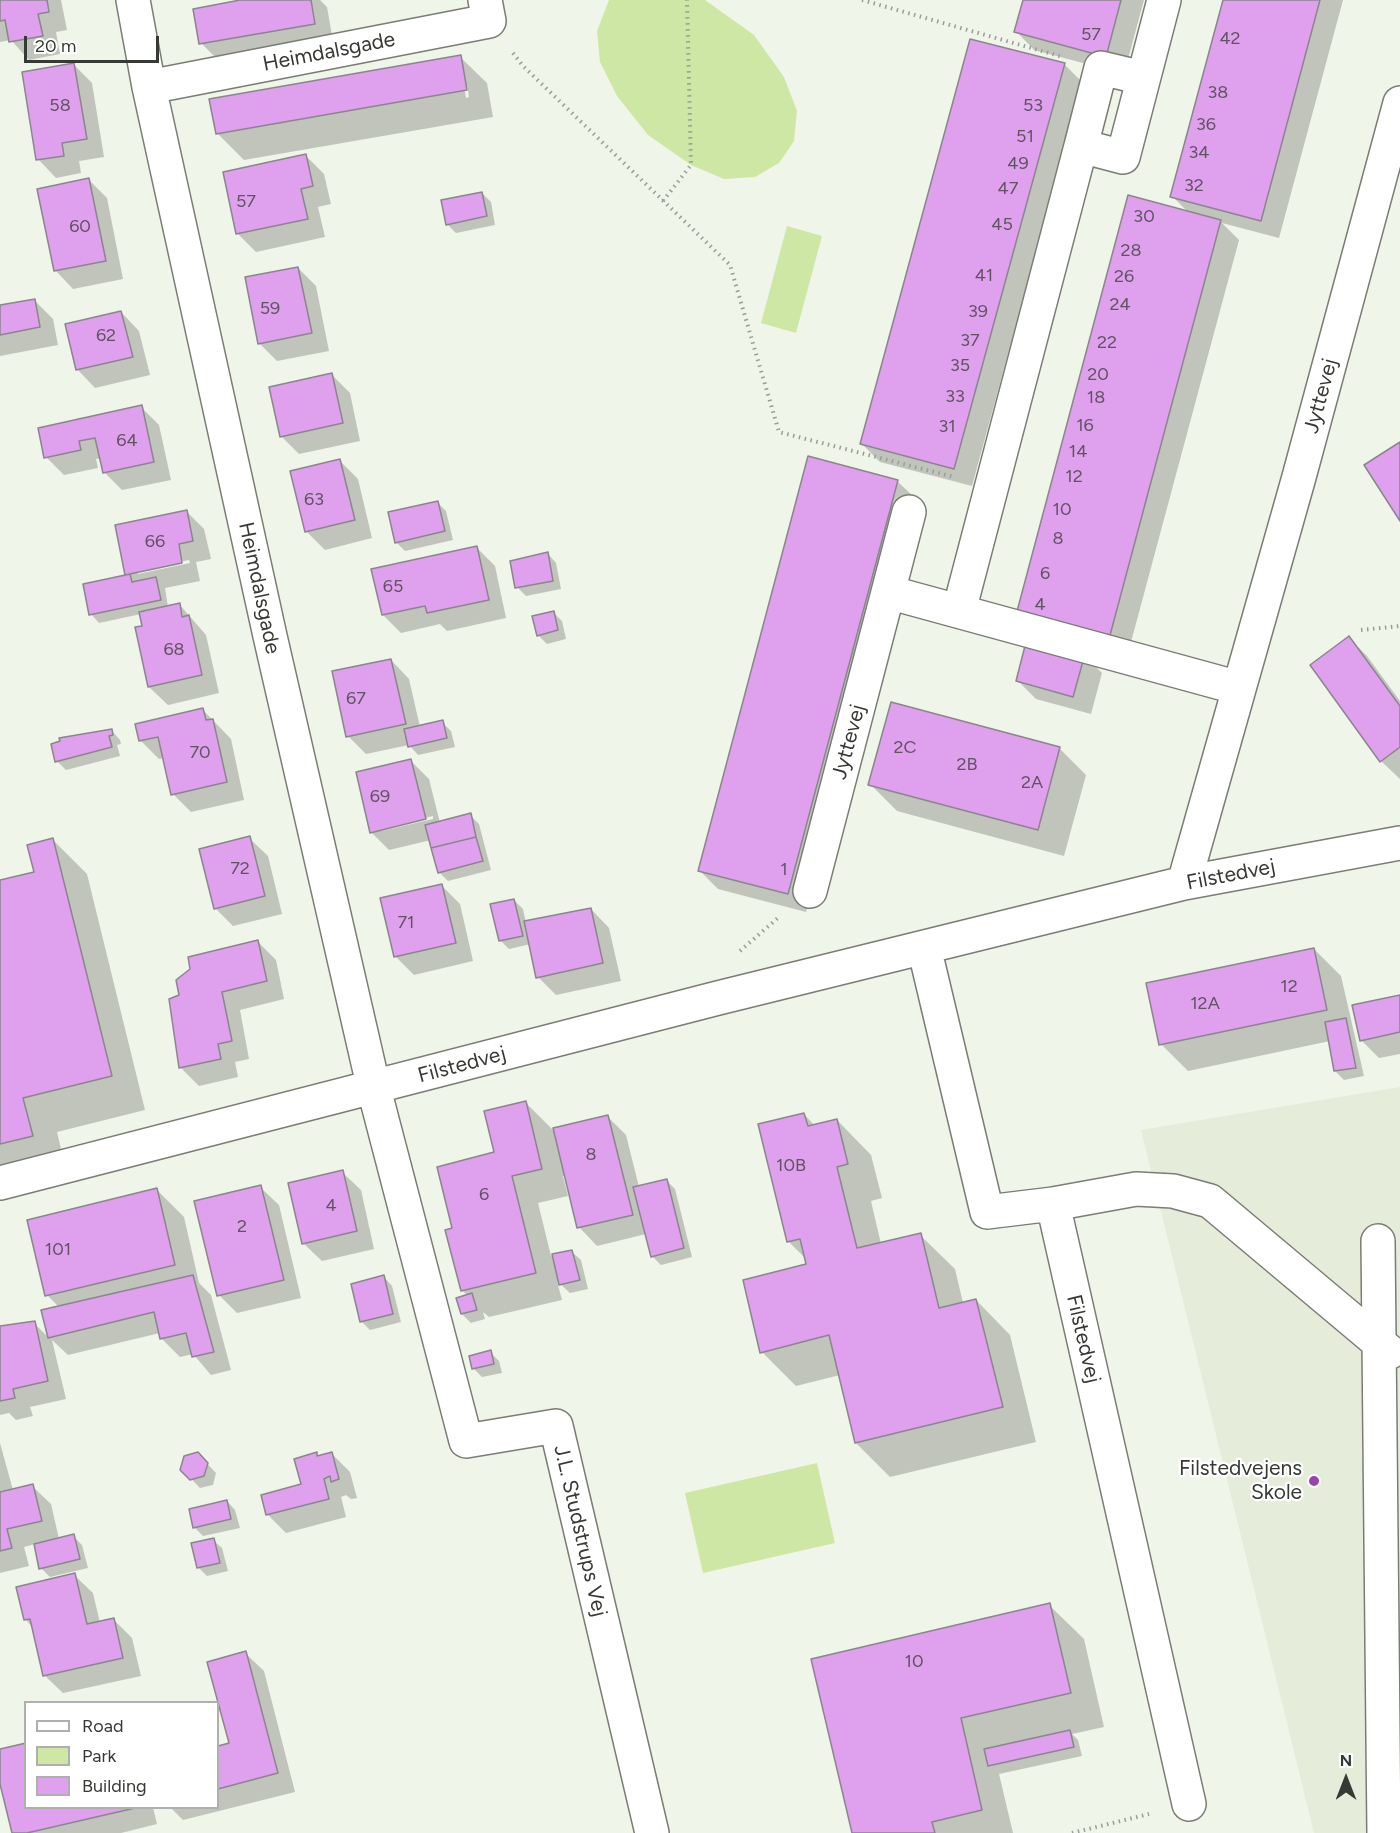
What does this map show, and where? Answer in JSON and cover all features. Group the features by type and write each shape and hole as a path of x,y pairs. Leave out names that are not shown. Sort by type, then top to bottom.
{"street":[{"name":"Heimdalsgade","path":"133,0 149,87 270,636 374,1089"},
{"path":"1081,146 1123,157 1164,0"},
{"name":"Heimdalsgade","path":"149,87 487,11"},
{"path":"959,611 1101,68 1143,78"},
{"name":"Jyttevej","path":"1184,883 1299,477 1400,103"},
{"name":"Jyttevej","path":"810,891 909,512"},
{"path":"888,592 1239,688"},
{"name":"Filstedvej","path":"0,1183 374,1089 718,998 1184,883 1399,848"},
{"path":"924,947 987,1212 1053,1204 1136,1189 1173,1191 1210,1201 1390,1352"},
{"name":"J.L. Studstrups Vej","path":"374,1089 466,1441 556,1426 652,1833"},
{"name":"Filstedvej","path":"1053,1204 1189,1804"},
{"path":"1378,1241 1390,1352 1384,1833"}],"path":[{"path":"663,201 691,165 687,0"},
{"path":"862,0 1101,68"},
{"path":"487,11 523,66 730,265 779,432 991,487"},
{"path":"1361,630 1400,626"},
{"path":"718,998 742,948 810,891"}],"shaded area":[{"name":"Filstedvejens Skole","path":"1400,1087 1400,1833 1314,1833 1141,1130"}],"green space":[{"path":"609,0 705,0 754,35 784,77 797,111 794,141 779,163 755,177 724,179 691,165 648,135 617,96 600,62 597,31"},
{"path":"787,226 822,236 796,333 761,323"},
{"path":"817,1463 835,1543 703,1573 685,1493"}],"building":[{"path":"0,0 47,0 49,12 38,14 43,36 9,42 5,20 0,21"},
{"path":"240,0 311,0 315,24 199,44 193,9"},
{"path":"1023,0 1121,0 1106,57 1014,32"},
{"path":"1223,0 1320,0 1261,221 1170,197"},
{"path":"970,39 1065,63 954,469 860,444"},
{"path":"461,55 467,90 216,134 209,99"},
{"path":"74,63 87,139 62,143 64,156 36,160 22,72"},
{"path":"306,154 313,186 301,189 308,219 236,234 223,172"},
{"path":"89,178 106,261 54,271 37,189"},
{"path":"482,192 487,216 446,225 441,200"},
{"path":"1128,195 1221,220 1109,639 1016,615"},
{"path":"298,267 312,333 258,344 245,277"},
{"path":"35,299 40,327 0,335 0,305"},
{"path":"121,311 133,357 76,370 65,324"},
{"path":"332,373 343,423 280,437 269,387"},
{"path":"142,405 154,462 103,473 95,438 79,441 81,450 44,458 38,428"},
{"path":"1400,442 1400,521 1364,465"},
{"path":"808,456 898,480 788,894 698,871"},
{"path":"340,459 355,520 305,532 290,471"},
{"path":"438,501 445,531 395,543 388,512"},
{"path":"187,510 193,541 179,544 182,563 125,575 115,525"},
{"path":"477,546 489,600 427,613 425,606 382,615 371,569"},
{"path":"548,552 553,581 515,588 510,561"},
{"path":"130,574 132,582 156,577 161,600 89,615 83,584"},
{"path":"180,603 182,617 189,615 202,675 148,687 135,627 142,626 139,612"},
{"path":"554,611 558,630 537,636 532,616"},
{"path":"1349,636 1400,706 1400,747 1380,762 1310,665"},
{"path":"1027,638 1085,654 1073,697 1016,681"},
{"path":"391,659 406,724 346,737 332,671"},
{"path":"891,702 1060,747 1038,830 868,785"},
{"path":"203,708 206,720 213,719 227,782 171,795 158,737 139,741 135,724"},
{"path":"443,720 447,738 408,747 404,729"},
{"path":"112,729 113,735 109,736 112,747 55,762 51,744 60,741 59,738"},
{"path":"411,759 426,819 370,833 356,772"},
{"path":"471,813 476,837 431,848 425,825"},
{"path":"250,836 265,896 214,909 199,849"},
{"path":"476,837 483,861 438,873 431,848"},
{"path":"53,838 112,1076 23,1098 33,1136 0,1144 0,880 34,872 27,845"},
{"path":"442,884 456,943 394,957 380,898"},
{"path":"514,899 523,936 499,941 490,904"},
{"path":"591,908 603,963 536,978 524,921"},
{"path":"258,940 267,981 222,992 232,1041 218,1044 221,1059 179,1068 169,999 179,995 176,980 190,969 188,957"},
{"path":"1314,948 1327,1010 1159,1045 1146,983"},
{"path":"1400,995 1400,1032 1360,1041 1352,1005"},
{"path":"1346,1018 1356,1068 1334,1071 1325,1022"},
{"path":"526,1101 542,1169 512,1176 536,1273 461,1291 445,1230 452,1228 437,1167 494,1152 484,1111"},
{"path":"804,1113 808,1126 837,1119 848,1164 837,1167 857,1248 921,1233 939,1308 976,1299 1003,1407 855,1443 829,1335 760,1353 743,1280 806,1264 800,1239 787,1242 758,1124"},
{"path":"608,1115 633,1215 577,1228 553,1128"},
{"path":"343,1170 357,1231 302,1244 288,1183"},
{"path":"667,1179 684,1248 651,1257 633,1187"},
{"path":"261,1185 284,1280 217,1296 194,1201"},
{"path":"157,1188 175,1265 45,1296 27,1220"},
{"path":"572,1250 580,1280 559,1285 552,1254"},
{"path":"193,1275 214,1352 192,1357 186,1333 160,1339 154,1312 48,1338 41,1310"},
{"path":"384,1275 393,1314 360,1322 351,1284"},
{"path":"472,1293 477,1310 461,1314 456,1298"},
{"path":"35,1321 48,1381 13,1389 15,1398 0,1401 0,1326"},
{"path":"491,1350 494,1364 472,1369 469,1356"},
{"path":"198,1452 208,1463 204,1476 190,1480 180,1470 184,1456"},
{"path":"317,1452 317,1456 332,1452 339,1479 331,1482 330,1476 324,1479 329,1499 266,1515 261,1495 301,1484 294,1459"},
{"path":"33,1484 42,1521 7,1529 12,1548 0,1551 0,1492"},
{"path":"227,1500 231,1519 193,1528 189,1509"},
{"path":"74,1534 80,1559 39,1569 34,1544"},
{"path":"214,1538 220,1563 197,1568 191,1543"},
{"path":"75,1573 87,1624 114,1618 123,1658 43,1676 30,1619 24,1620 16,1587"},
{"path":"1050,1603 1071,1693 961,1718 982,1810 932,1822 935,1833 852,1833 811,1659"},
{"path":"246,1651 278,1773 219,1789 219,1746 229,1743 207,1662"},
{"path":"1070,1730 1074,1747 988,1766 984,1749"},
{"path":"24,1743 24,1809 131,1809 27,1833 12,1833 0,1784 0,1749"}],"place":[{"name":"Filstedvejens Skole","path":"1314,1481"}]}
